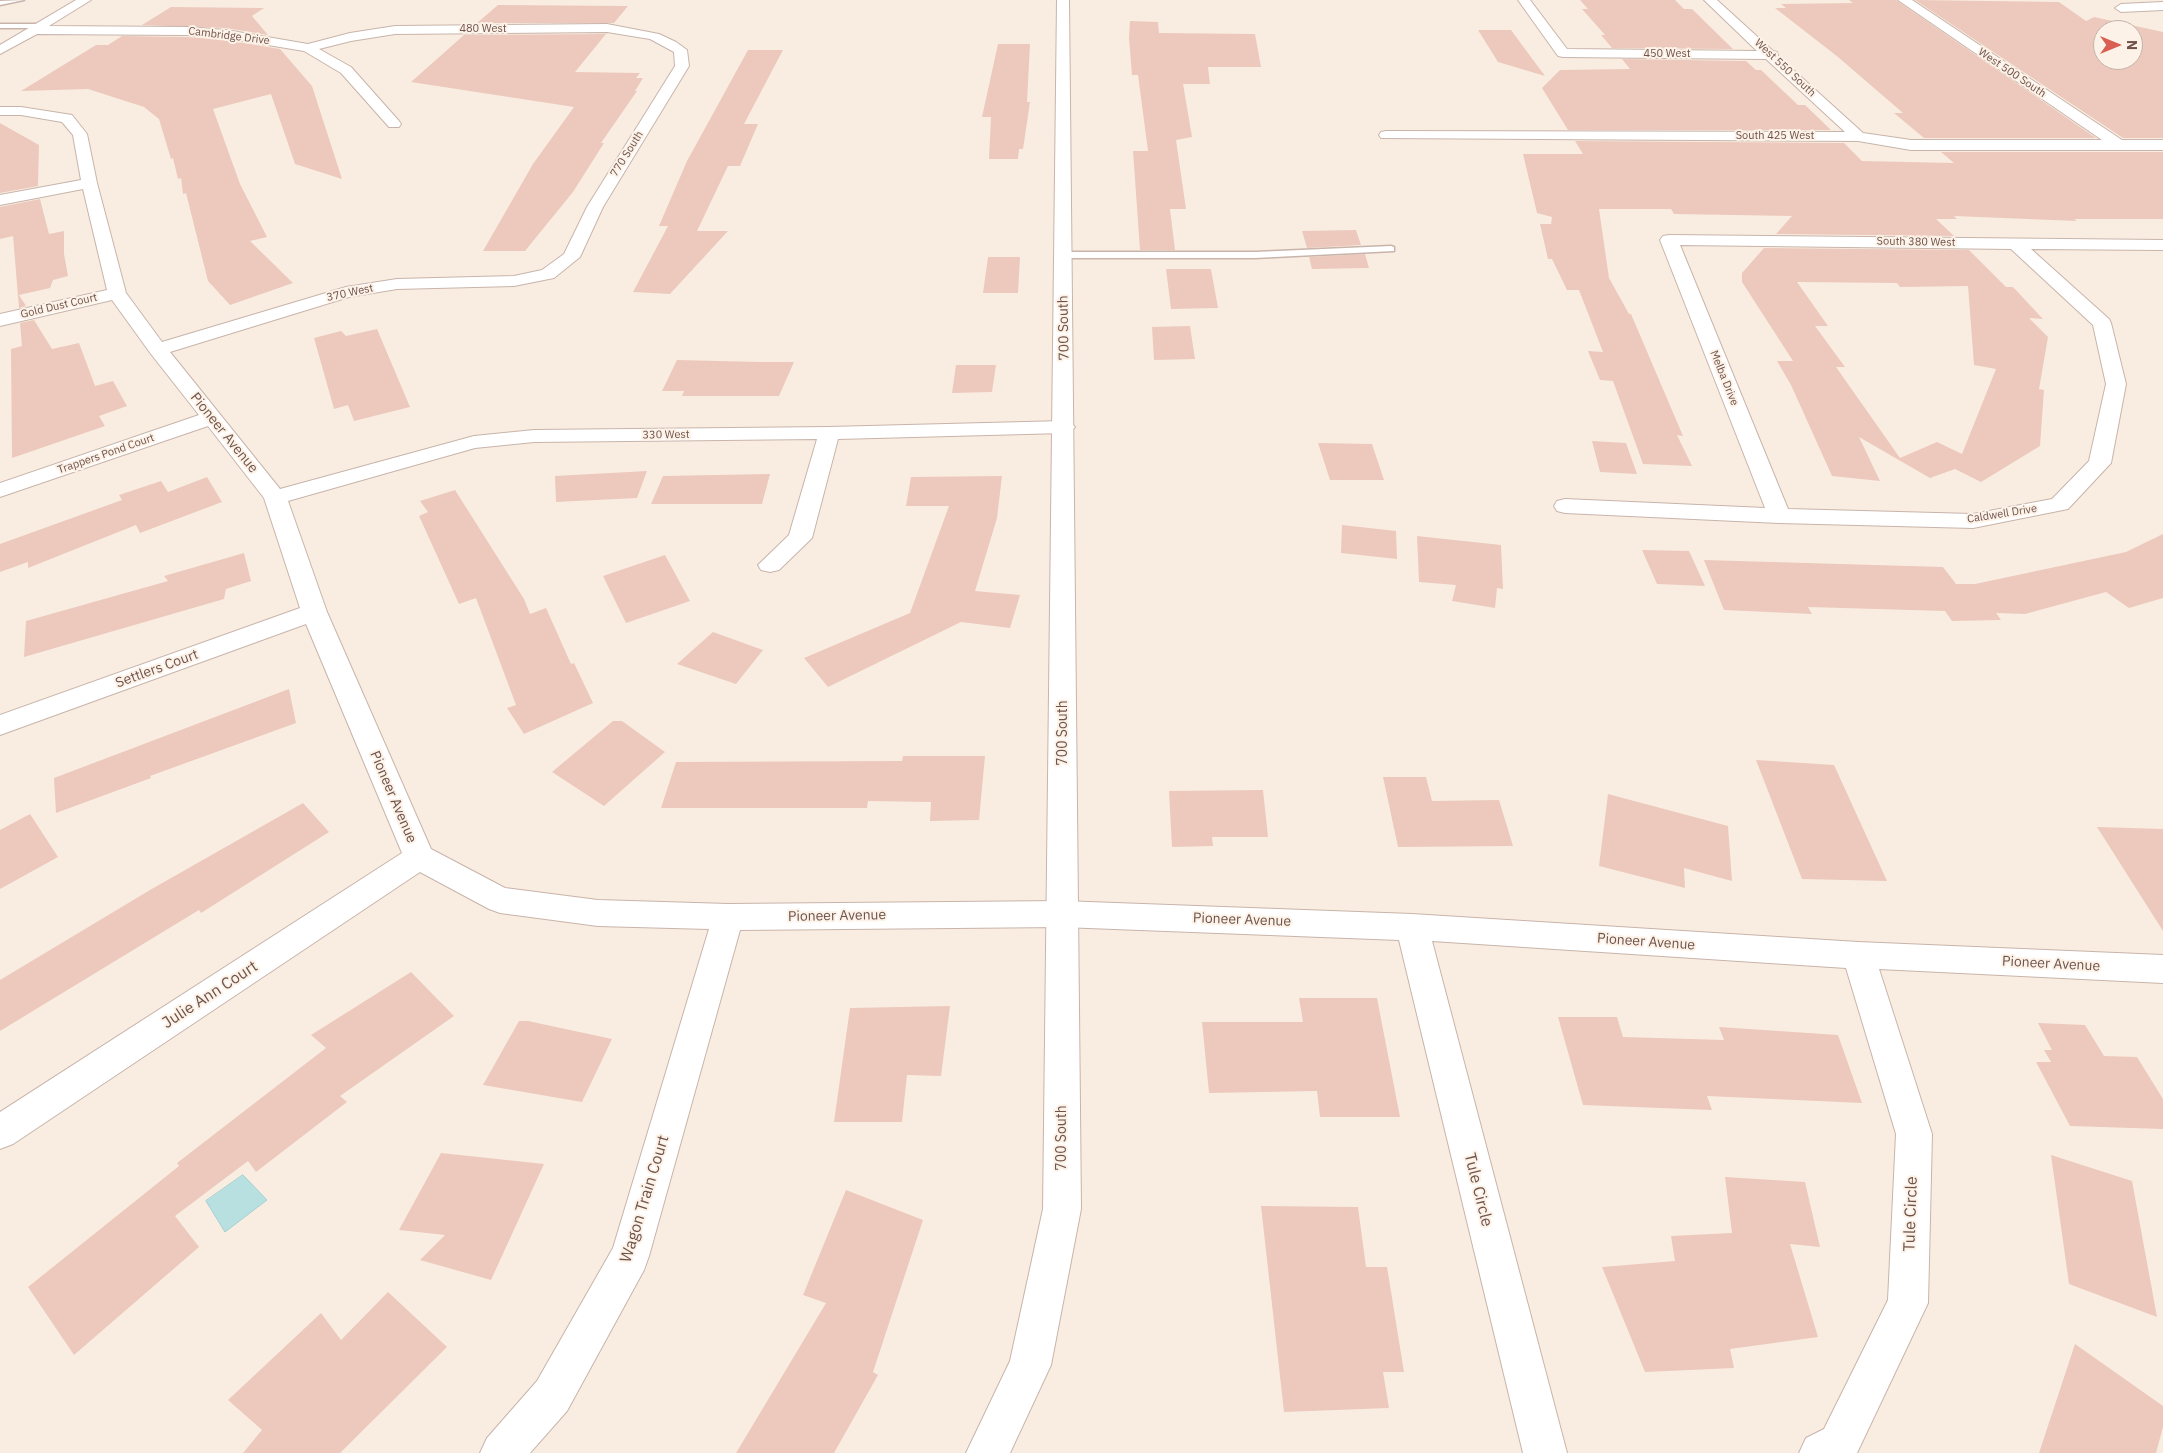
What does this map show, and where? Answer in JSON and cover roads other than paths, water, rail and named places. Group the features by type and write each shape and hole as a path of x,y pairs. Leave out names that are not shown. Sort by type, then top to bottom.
{"street":[{"path":"0,50 85,0"},
{"name":"700 South","path":"988,1453 1030,1365 1062,1209 1063,0"},
{"name":"450 West","path":"1524,0 1563,53 1772,55"},
{"name":"West 550 South","path":"1710,0 1858,136"},
{"name":"West 500 South","path":"1904,0 2120,145"},
{"path":"2121,8 2163,6"},
{"name":"Cambridge Drive","path":"37,28 226,34 308,48 346,70 394,124"},
{"name":"480 West","path":"308,48 350,37 395,30 607,28 634,31 659,37"},
{"name":"770 South","path":"548,274 571,257 595,207 682,66 680,50 659,37"},
{"name":"Pioneer Avenue","path":"0,111 21,110 67,118 80,134 89,184 117,293 158,350 275,497 314,612 419,857 500,900 598,913 728,917 1062,914 1412,927 1858,955 2163,969"},
{"name":"South 425 West","path":"1386,135 1858,136 1910,145 2163,145"},
{"path":"0,200 89,184"},
{"name":"South 380 West","path":"1669,240 2163,245"},
{"name":"Melba Drive","path":"1669,240 1779,516"},
{"name":"Caldwell Drive","path":"1565,506 1779,516 1973,521 2060,504 2100,463 2116,384 2102,323 2015,243"},
{"name":"370 West","path":"158,350 346,292 397,284 514,281 548,274"},
{"name":"Gold Dust Court","path":"0,320 117,293"},
{"name":"Trappers Pond Court","path":"0,490 212,418"},
{"name":"330 West","path":"275,497 474,442 534,436 829,433 1064,427"},
{"path":"770,565 800,538 829,433"},
{"name":"Settlers Court","path":"0,725 314,612"},
{"name":"Julie Ann Court","path":"0,1132 419,857"},
{"name":"Wagon Train Court","path":"502,1453 552,1396 630,1256 728,917"},
{"name":"Tule Circle","path":"1412,927 1545,1453"},
{"name":"Tule Circle","path":"1821,1453 1839,1444 1908,1303 1914,1134 1858,955"}],"lane":[{"path":"0,3 21,0"},
{"path":"0,7 8,3"},
{"path":"0,26 37,28"},
{"path":"1063,255 1255,255 1391,249"}],"water":[{"path":"243,1175 267,1200 225,1232 206,1201"}]}
